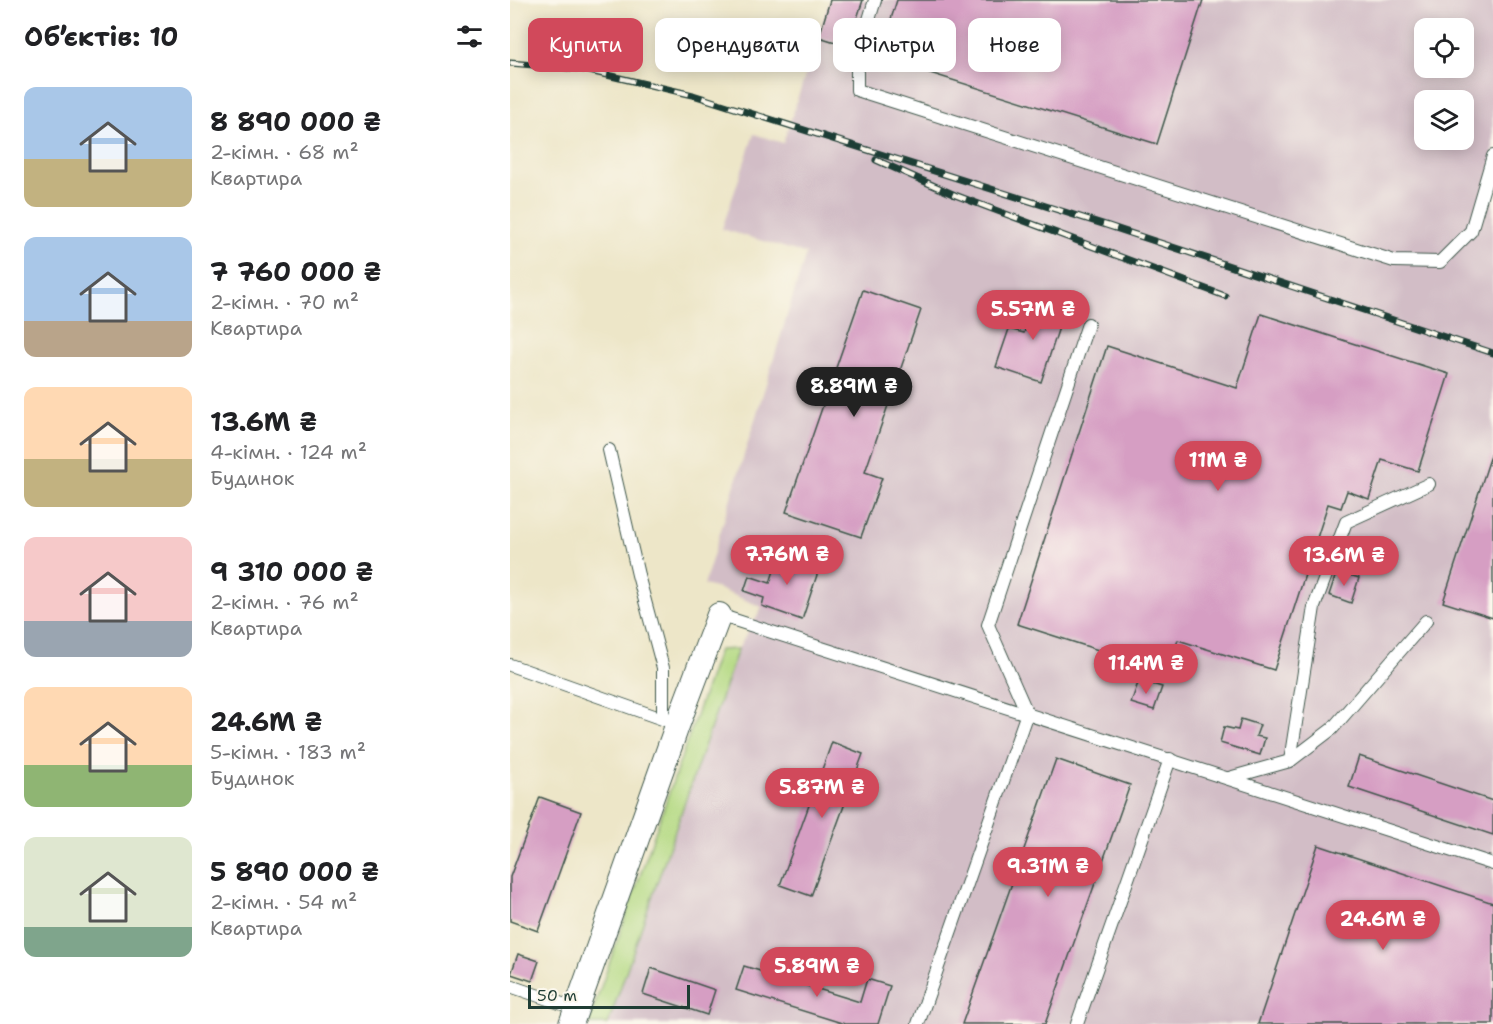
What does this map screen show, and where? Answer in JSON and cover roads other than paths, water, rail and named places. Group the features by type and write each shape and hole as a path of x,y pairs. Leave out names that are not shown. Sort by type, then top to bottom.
{"street":[{"path":"574,1016 670,722 719,615"}],"lane":[{"path":"875,0 857,59 856,90 1394,261 1440,262 1471,231 1493,156"},
{"path":"918,1024 1027,713 988,625 1088,324"},
{"path":"510,665 670,722 663,668 638,575 609,450"},
{"path":"1290,761 1314,607 1346,522 1429,484"},
{"path":"719,615 1493,864"},
{"path":"1228,778 1290,761 1332,729 1426,621"},
{"path":"1077,1024 1170,759"},
{"path":"510,986 574,1016"}],"railway":[{"path":"510,63 581,69 693,95 1109,226 1493,353"},
{"path":"876,160 955,195 1225,296"}]}
